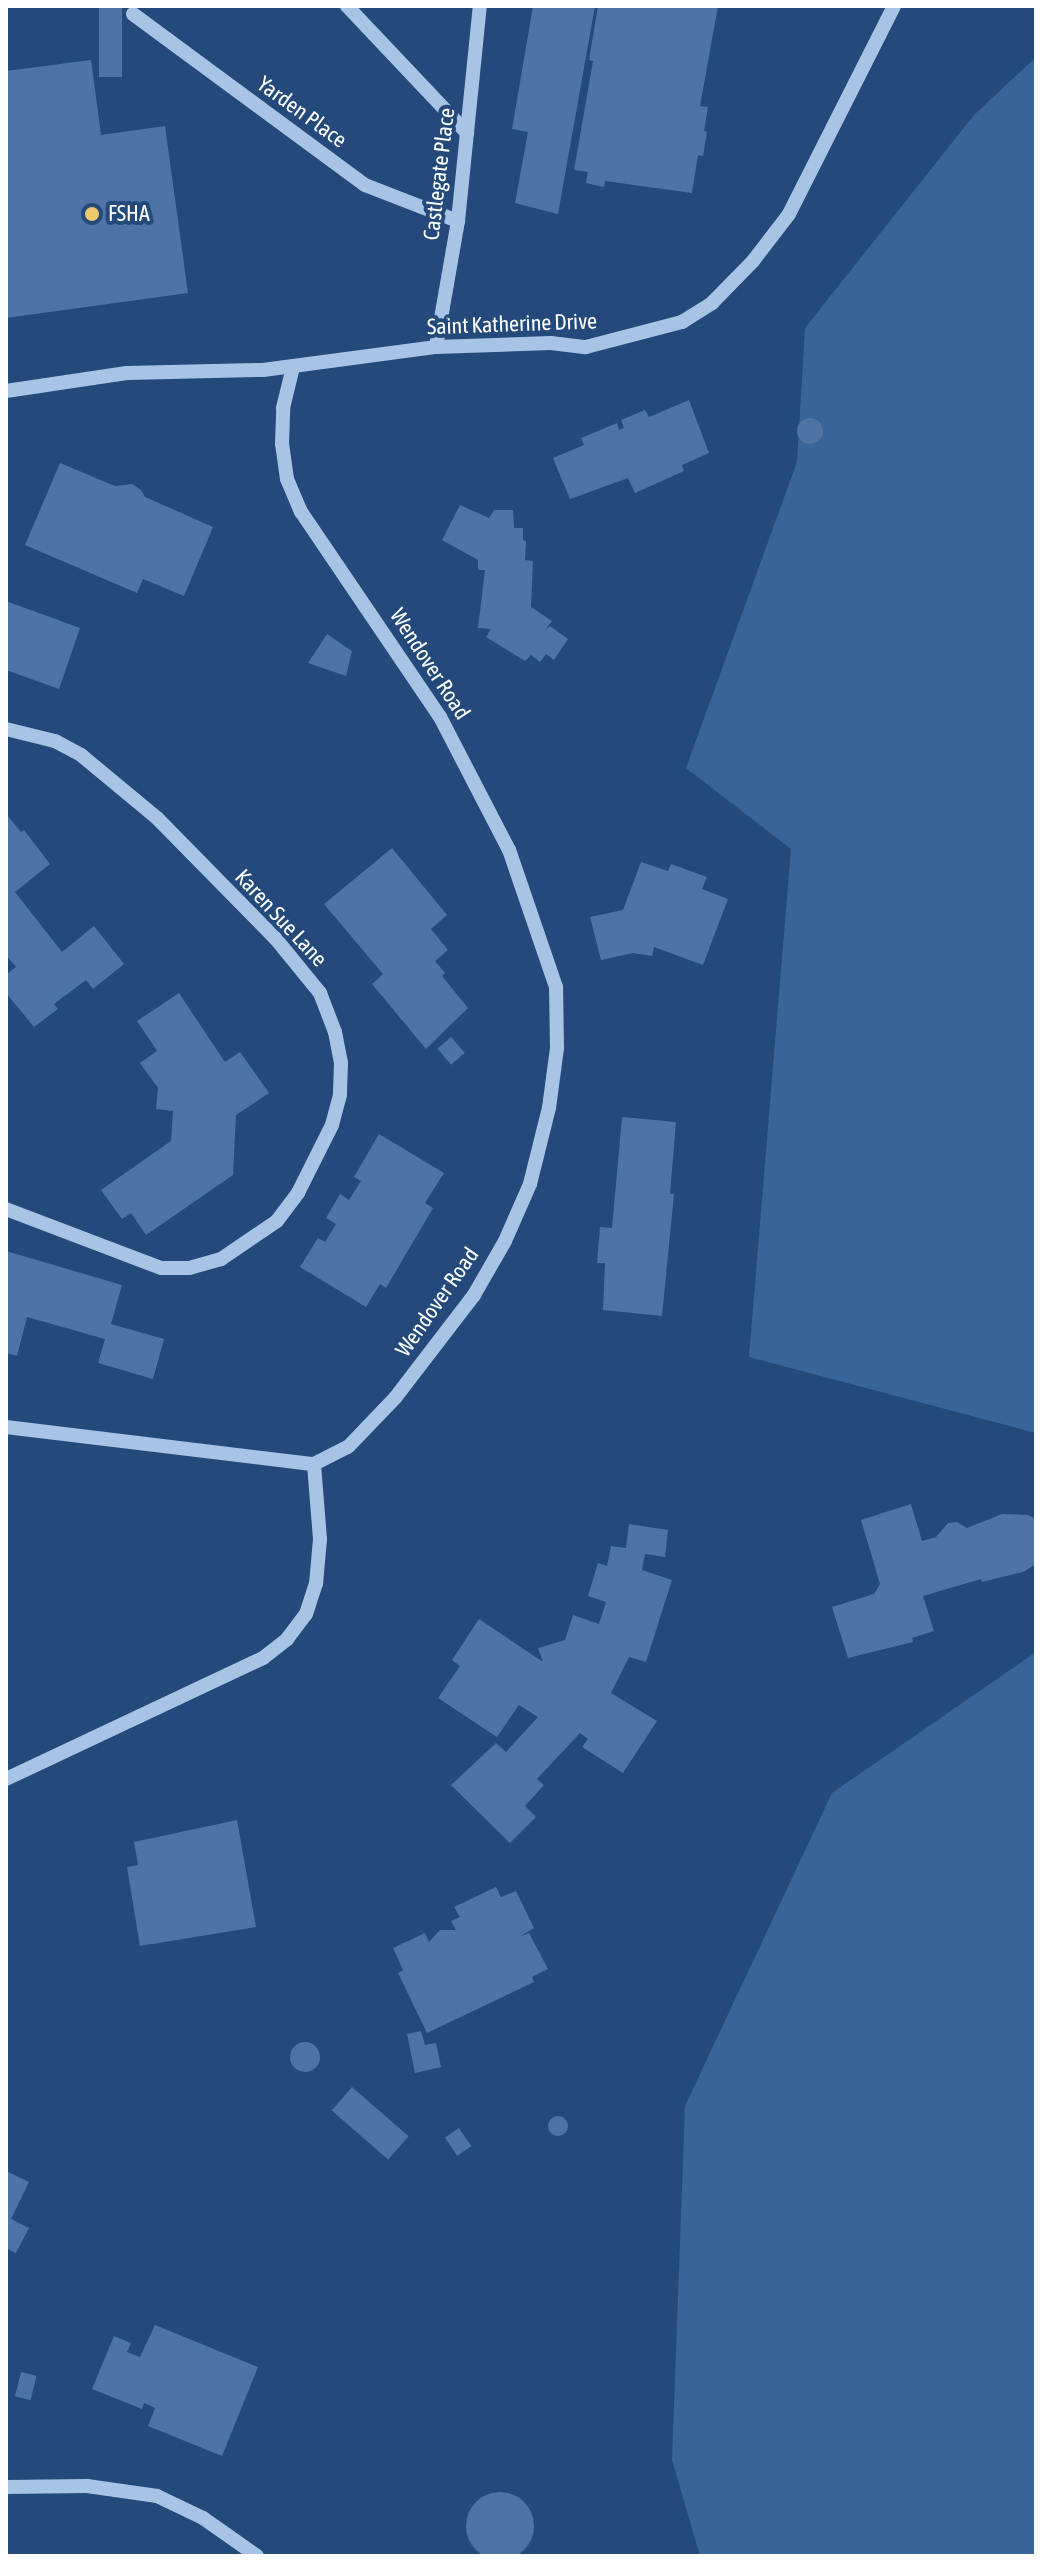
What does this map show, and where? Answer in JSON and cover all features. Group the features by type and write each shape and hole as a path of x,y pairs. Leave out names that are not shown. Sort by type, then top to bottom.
{"street":[{"path":"347,6 467,133"},
{"name":"Castlegate Place","path":"436,347 458,221 480,6"},
{"name":"Saint Katherine Drive","path":"6,391 127,373 293,367 436,347 551,343 586,347 682,322 712,303 753,261 789,214 894,6"},
{"name":"Yarden Place","path":"133,14 365,185 458,221"},
{"name":"Wendover Road","path":"293,367 283,408 282,444 287,479 296,501 448,731 509,850 556,987 557,1048 549,1108 530,1184 505,1241 474,1295 395,1398 348,1447 314,1464"},
{"name":"Karen Sue Lane","path":"6,729 55,741 81,755 157,818 304,972 320,993 335,1032 341,1063 340,1095 332,1125 298,1193 277,1221 221,1259 189,1268 161,1268 6,1209"},
{"path":"6,1427 314,1464 320,1539 316,1584 306,1614 287,1639 263,1658 6,1779"},
{"path":"6,2487 87,2486 157,2496 203,2518 257,2556"}],"shaded area":[{"path":"1036,57 1036,1433 749,1357 791,849 686,768 797,462 805,328 974,115"},
{"path":"1036,1652 1036,2556 700,2556 672,2460 685,2106 832,1793"}],"building":[{"path":"99,6 122,6 122,77 99,77"},
{"path":"533,6 595,6 558,214 515,203 528,132 512,129"},
{"path":"598,6 718,6 700,106 708,107 704,131 707,132 703,156 698,155 692,193 605,181 604,187 586,183 588,172 574,170 593,61 589,60"},
{"name":"FSHA","path":"91,60 101,135 165,126 188,293 6,318 6,71"},
{"path":"689,400 709,453 682,465 684,471 635,493 628,478 570,499 553,458 584,445 581,438 617,423 619,430 624,428 621,420 645,410 649,417"},
{"path":"810,418 819,422 823,431 819,440 810,444 801,440 797,431 801,422"},
{"path":"60,463 115,486 132,484 145,497 213,527 184,596 143,579 137,593 25,545"},
{"path":"460,505 489,518 494,510 513,510 514,528 523,528 525,560 533,561 531,607 552,621 545,630 550,626 568,639 554,660 546,654 540,662 531,655 525,661 486,637 491,629 478,628 485,570 478,570 478,560 442,540"},
{"path":"6,601 80,628 59,689 6,670"},
{"path":"327,634 352,651 346,676 308,663"},
{"path":"6,814 21,832 24,830 50,864 15,892 62,952 94,926 124,964 93,989 86,980 54,1004 58,1009 34,1027 6,993 6,975 16,967 6,955"},
{"path":"392,848 447,915 431,929 448,950 435,961 445,973 442,976 468,1008 426,1049 372,984 383,974 324,904"},
{"path":"641,862 668,871 671,864 707,877 702,889 728,899 703,965 654,947 652,956 633,953 601,960 590,917 623,910"},
{"path":"179,993 225,1062 240,1052 269,1093 236,1115 233,1175 146,1235 131,1213 122,1219 101,1190 171,1141 173,1111 156,1109 158,1088 140,1063 157,1051 137,1021"},
{"path":"451,1037 465,1053 451,1065 437,1049"},
{"path":"622,1117 676,1122 670,1194 674,1194 662,1316 603,1310 605,1263 597,1263 600,1227 612,1228"},
{"path":"379,1134 444,1173 425,1203 433,1208 386,1288 380,1284 366,1307 300,1267 318,1238 325,1242 336,1224 326,1218 340,1194 349,1200 361,1181 354,1177"},
{"path":"6,1251 122,1285 111,1324 164,1339 153,1379 98,1363 105,1339 27,1317 17,1356 6,1353"},
{"path":"911,1504 922,1541 936,1537 948,1523 957,1522 967,1528 1002,1514 1028,1515 1036,1519 1036,1564 1023,1572 982,1582 981,1579 923,1596 934,1631 912,1638 913,1642 848,1658 832,1607 874,1594 880,1584 861,1520"},
{"path":"629,1524 668,1530 665,1557 645,1554 642,1570 672,1580 646,1662 629,1657 611,1693 657,1721 623,1773 582,1747 588,1739 580,1733 537,1779 544,1785 525,1806 536,1817 510,1843 451,1785 496,1743 506,1752 538,1717 519,1705 497,1737 438,1698 460,1666 452,1660 479,1619 543,1662 538,1648 565,1640 573,1615 599,1624 606,1602 588,1596 598,1563 607,1566 611,1546 626,1548"},
{"path":"237,1820 256,1927 140,1946 127,1867 138,1865 134,1842"},
{"path":"496,1887 501,1897 516,1891 534,1928 519,1937 529,1933 548,1969 532,1977 534,1982 427,2033 398,1973 403,1970 393,1948 425,1933 429,1942 440,1930 456,1930 451,1921 460,1917 454,1907"},
{"path":"421,2031 425,2045 436,2043 441,2067 415,2073 407,2034"},
{"path":"305,2042 316,2046 320,2057 316,2068 305,2072 294,2068 290,2057 294,2046"},
{"path":"352,2087 409,2136 388,2160 332,2110"},
{"path":"554,2116 562,2116 568,2126 562,2136 554,2136 548,2130 548,2122"},
{"path":"459,2128 471,2146 457,2156 445,2138"},
{"path":"6,2171 29,2182 11,2219 29,2228 16,2253 6,2248"},
{"path":"155,2325 258,2367 222,2456 148,2426 155,2408 144,2403 142,2409 92,2389 114,2336 131,2343 127,2352 140,2357"},
{"path":"21,2372 37,2376 30,2400 15,2396"},
{"path":"493,2492 507,2492 519,2497 529,2507 534,2526 529,2545 519,2555 507,2560 493,2560 481,2555 471,2545 466,2533 466,2519 471,2507 481,2497"}],"place":[{"name":"FSHA","path":"92,214"}]}
